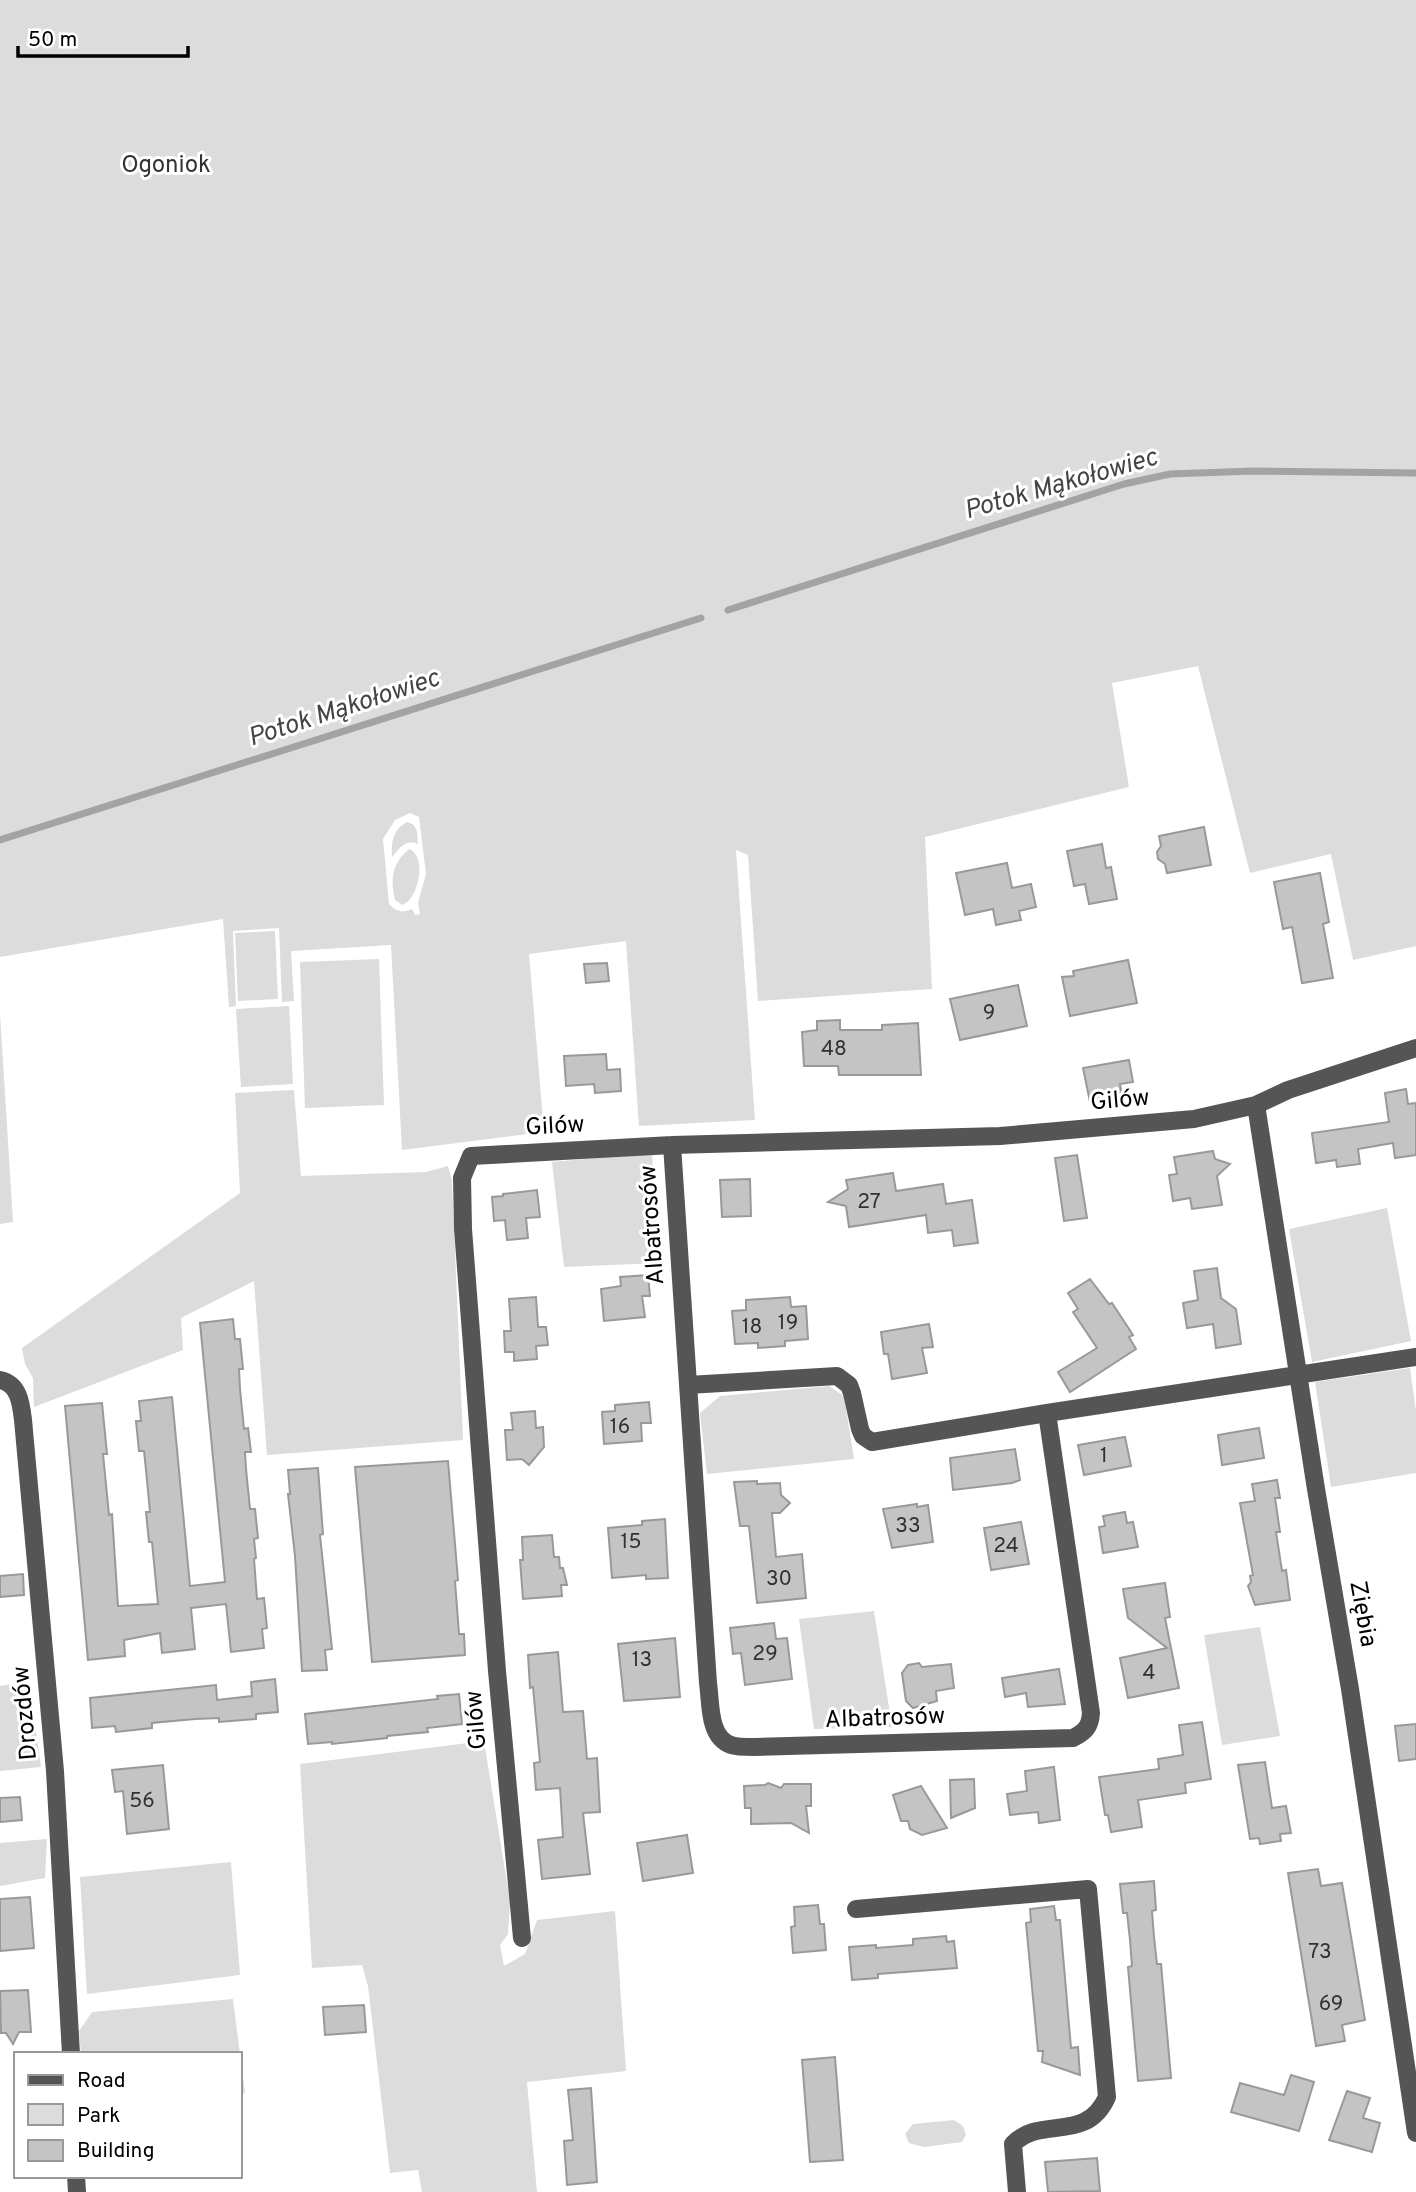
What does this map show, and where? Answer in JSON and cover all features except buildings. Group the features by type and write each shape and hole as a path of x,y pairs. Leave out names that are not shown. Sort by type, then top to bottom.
{"street":[{"name":"Gilów","path":"522,1938 496,1657 463,1229 462,1178 471,1156 672,1145 1000,1136 1194,1119 1256,1105 1288,1090 1416,1048"},
{"name":"Ziębia","path":"1256,1105 1350,1689 1416,2133"},
{"name":"Albatrosów","path":"672,1145 710,1697 713,1724 719,1738 732,1746 1073,1738 1082,1734 1090,1724 1091,1713 1046,1413"},
{"path":"688,1385 838,1376 849,1385 860,1429 863,1436 872,1442 1416,1356"},
{"name":"Drozdów","path":"0,1380 6,1381 17,1390 23,1420 64,1887 71,2052"},
{"path":"856,1909 1088,1889 1107,2097 1094,2117 1080,2125 1027,2134 1013,2144 1017,2192"}],"green space":[{"name":"Ogoniok","path":"0,0 1416,0 1416,946 1353,960 1331,854 1250,873 1198,666 1112,683 1129,787 925,837 932,989 758,1001 748,855 736,850 755,1120 639,1126 626,941 529,954 544,1132 402,1150 391,945 291,951 294,1001 282,1002 279,928 233,931 236,1006 229,1007 223,919 0,957","holes":["410,813 419,817 426,874 418,903 420,914 415,915 412,909 399,911 389,904 383,839 395,820"]},
{"path":"407,822 415,828 418,844 406,844 392,857 394,837 399,828"},
{"path":"409,849 415,853 418,860 419,878 413,896 402,905 395,900 393,878 399,860"},
{"path":"275,931 278,999 238,1001 235,933"},
{"path":"379,959 384,1105 305,1108 300,962"},
{"path":"289,1006 293,1084 241,1087 236,1009"},
{"path":"0,1014 13,1222 0,1224"},
{"path":"294,1090 301,1176 426,1172 448,1166 452,1181 463,1440 267,1455 254,1281 181,1318 183,1350 34,1407 33,1378 25,1364 22,1348 240,1193 235,1093"},
{"path":"652,1153 659,1263 564,1267 552,1162"},
{"path":"1387,1208 1411,1341 1312,1362 1289,1229"},
{"path":"1410,1368 1416,1411 1416,1473 1331,1487 1315,1382"},
{"path":"829,1386 844,1396 854,1459 707,1474 700,1413 720,1396"},
{"path":"874,1611 892,1727 814,1729 799,1619"},
{"path":"1260,1627 1280,1736 1222,1745 1204,1635"},
{"path":"29,1681 41,1767 0,1771 0,1686"},
{"path":"484,1741 510,1901 508,1934 500,1945 504,1966 525,1954 537,1920 615,1911 626,2071 527,2082 537,2192 422,2192 418,2170 390,2173 368,1986 362,1965 312,1968 300,1764"},
{"path":"47,1839 45,1878 0,1886 0,1843"},
{"path":"231,1862 240,1975 87,1994 80,1877"},
{"path":"233,1999 240,2052 81,2052 79,2031 92,2012"},
{"path":"242,2070 245,2093 242,2094"},
{"path":"954,2120 963,2126 966,2135 962,2142 924,2147 909,2143 905,2134 913,2124"}],"waterway":[{"name":"Potok Mąkołowiec","path":"728,610 1124,484 1170,474 1254,471 1416,473"},
{"name":"Potok Mąkołowiec","path":"0,840 701,618"}]}
